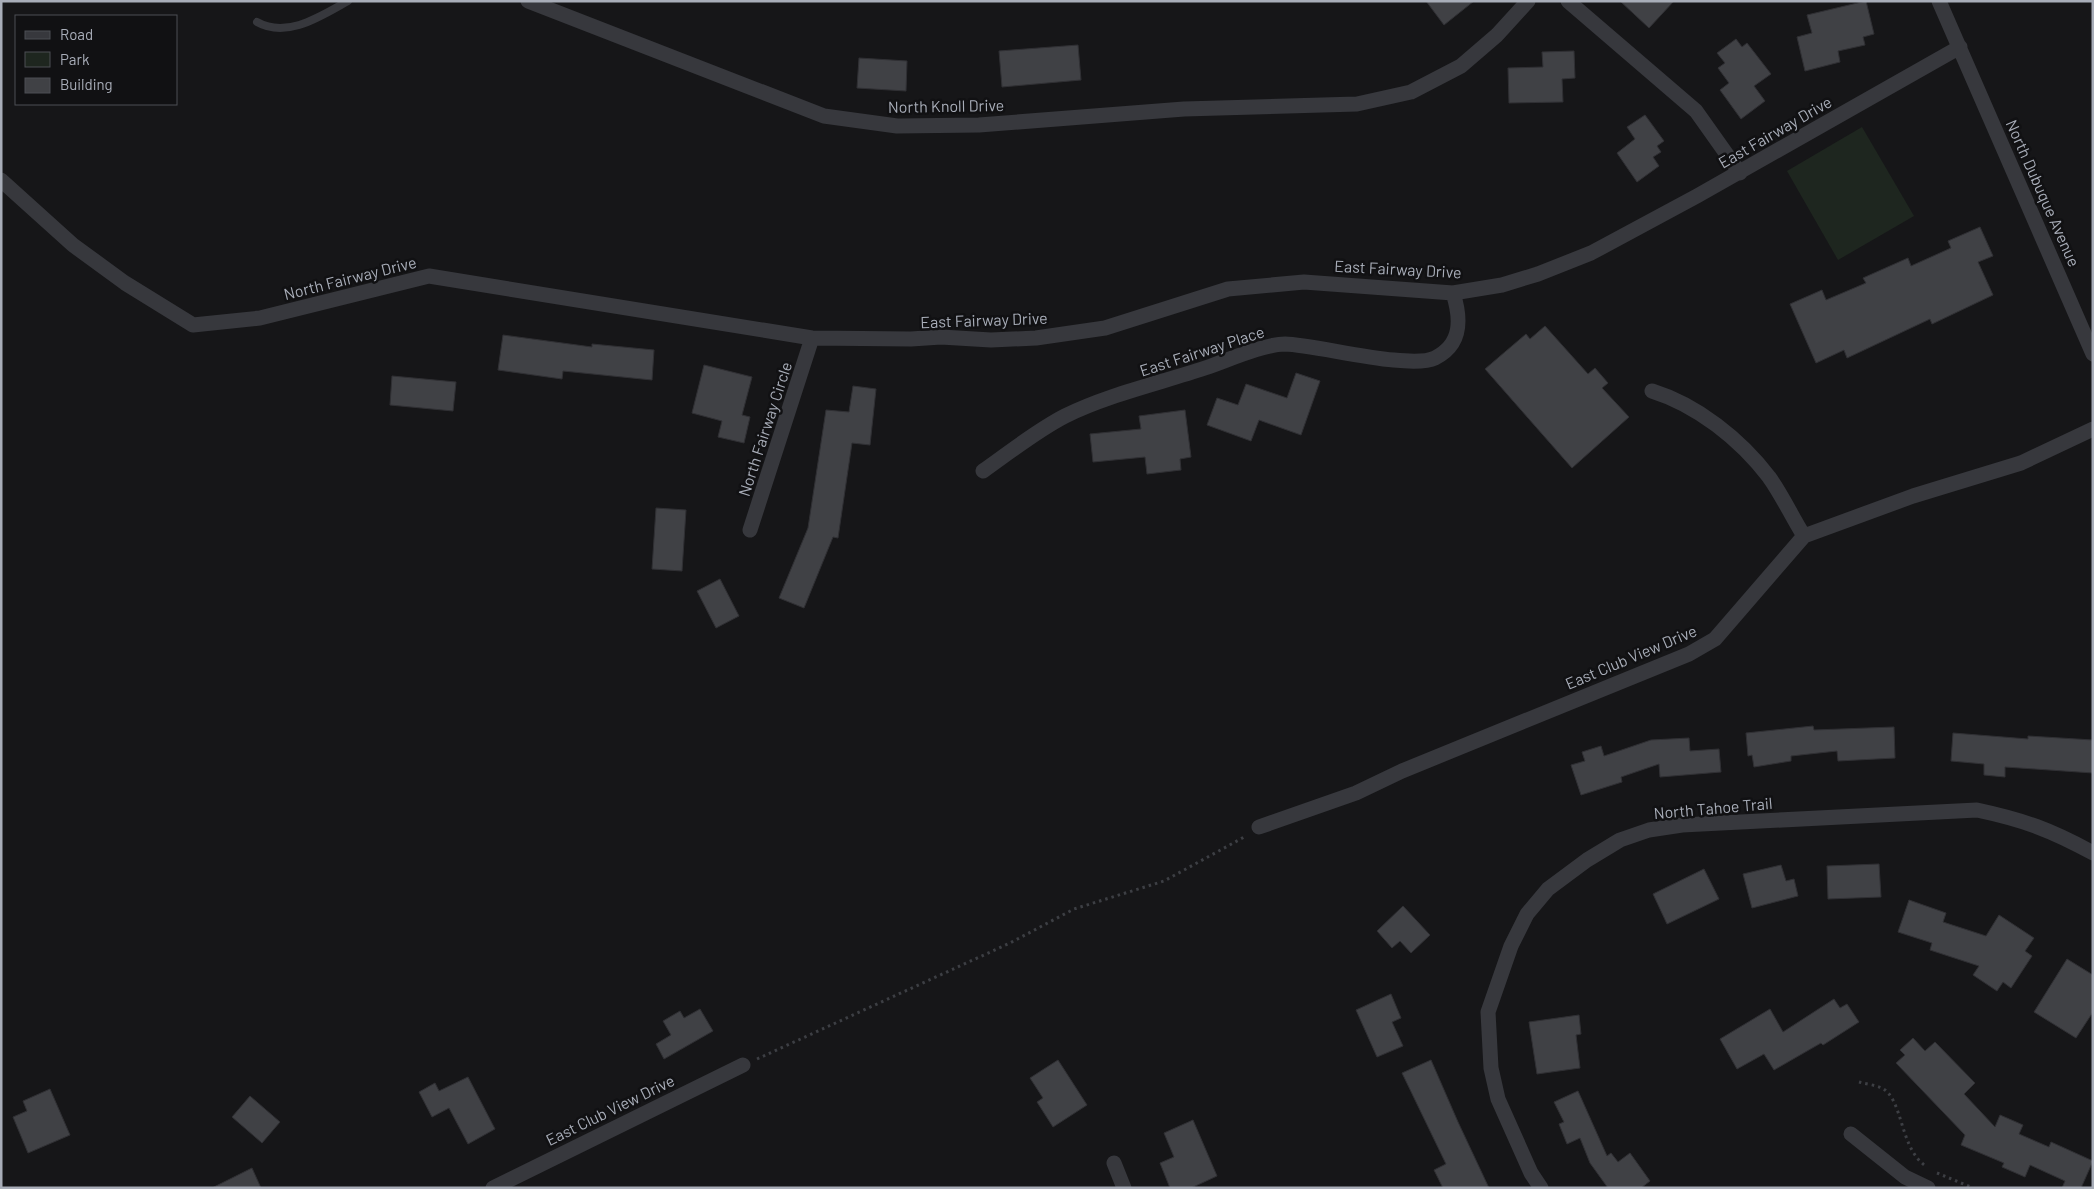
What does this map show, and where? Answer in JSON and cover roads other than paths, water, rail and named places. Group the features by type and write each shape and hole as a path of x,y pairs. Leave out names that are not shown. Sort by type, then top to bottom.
{"street":[{"name":"North Knoll Drive","path":"528,1 824,116 897,126 979,125 1184,109 1357,104 1411,92 1461,66 1497,35 1528,1"},
{"path":"1568,1 1696,111 1740,173"},
{"name":"North Dubuque Avenue","path":"1939,1 2093,354"},
{"name":"East Fairway Drive","path":"812,338 911,339 941,337 991,340 1036,338 1104,328 1228,289 1273,284 1304,282 1453,293 1502,285 1538,274 1591,253 1740,173 1960,47"},
{"name":"North Fairway Drive","path":"1,180 72,245 124,283 193,325 260,318 429,276 812,338"},
{"name":"East Fairway Place","path":"983,471 1026,440 1066,416 1248,353 1283,344 1408,362 1434,358 1453,342 1459,328 1460,312 1453,293"},
{"name":"North Fairway Circle","path":"750,530 812,338"},
{"path":"1652,391 1676,398 1726,433 1745,450 1768,476 1804,536"},
{"name":"East Club View Drive","path":"1259,827 1356,793 1688,654 1715,639 1804,536 1913,496 2021,464 2093,429"},
{"name":"North Tahoe Trail","path":"1541,1188 1531,1173 1498,1099 1491,1068 1488,1012 1511,946 1527,914 1548,889 1586,860 1620,840 1649,830 1682,825 1977,810 2015,818 2052,831 2093,853"},
{"name":"East Club View Drive","path":"493,1188 743,1065"},
{"path":"1851,1134 1905,1177 1928,1188"},
{"path":"1114,1163 1124,1188"}],"lane":[{"path":"257,22 268,28 281,29 300,25 348,1"}]}
